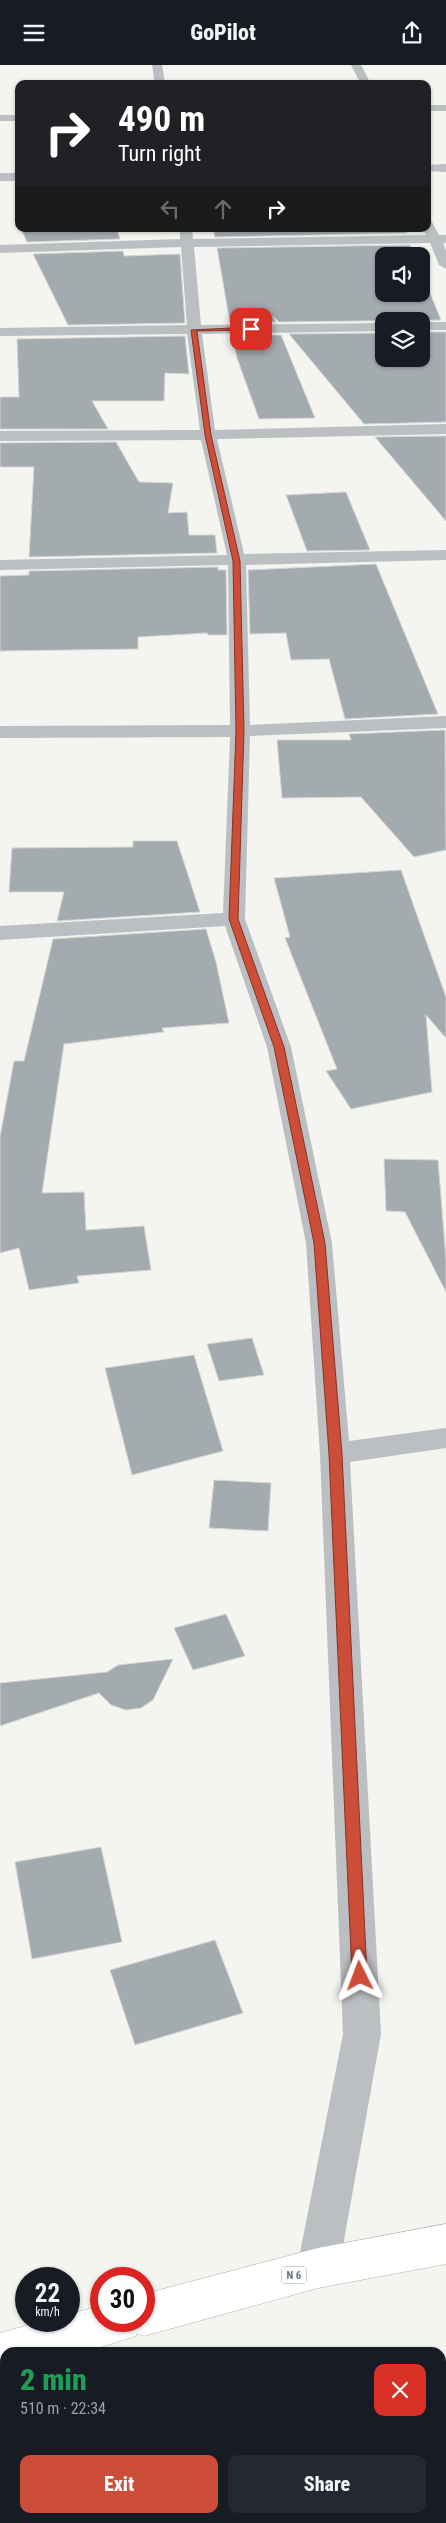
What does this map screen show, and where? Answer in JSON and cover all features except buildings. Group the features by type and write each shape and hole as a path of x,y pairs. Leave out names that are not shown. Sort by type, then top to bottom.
{"main road":[{"name":"N 6","path":"155,2312 318,2268 446,2244"},
{"path":"26,2347 90,2329"}],"street":[{"path":"157,65 159,80"},
{"path":"356,65 364,80"},
{"path":"431,108 446,108"},
{"path":"0,118 15,117"},
{"path":"431,168 446,168"},
{"path":"0,177 15,177"},
{"path":"431,228 440,239 446,265"},
{"path":"0,249 186,236 440,239"},
{"path":"186,236 194,330 208,435 237,561 240,731 234,919 279,1047 319,1243 335,1454 362,2034 318,2268"},
{"path":"430,326 446,326"},
{"path":"0,332 375,327"},
{"path":"0,436 208,435 446,429"},
{"path":"0,565 446,555"},
{"path":"0,732 240,731 446,723"},
{"path":"0,933 234,919"},
{"path":"335,1454 446,1438"}],"route":[{"path":"251,329 194,330 208,435 237,561 240,731 234,919 279,1047 319,1243 335,1454 360,1976"}]}
